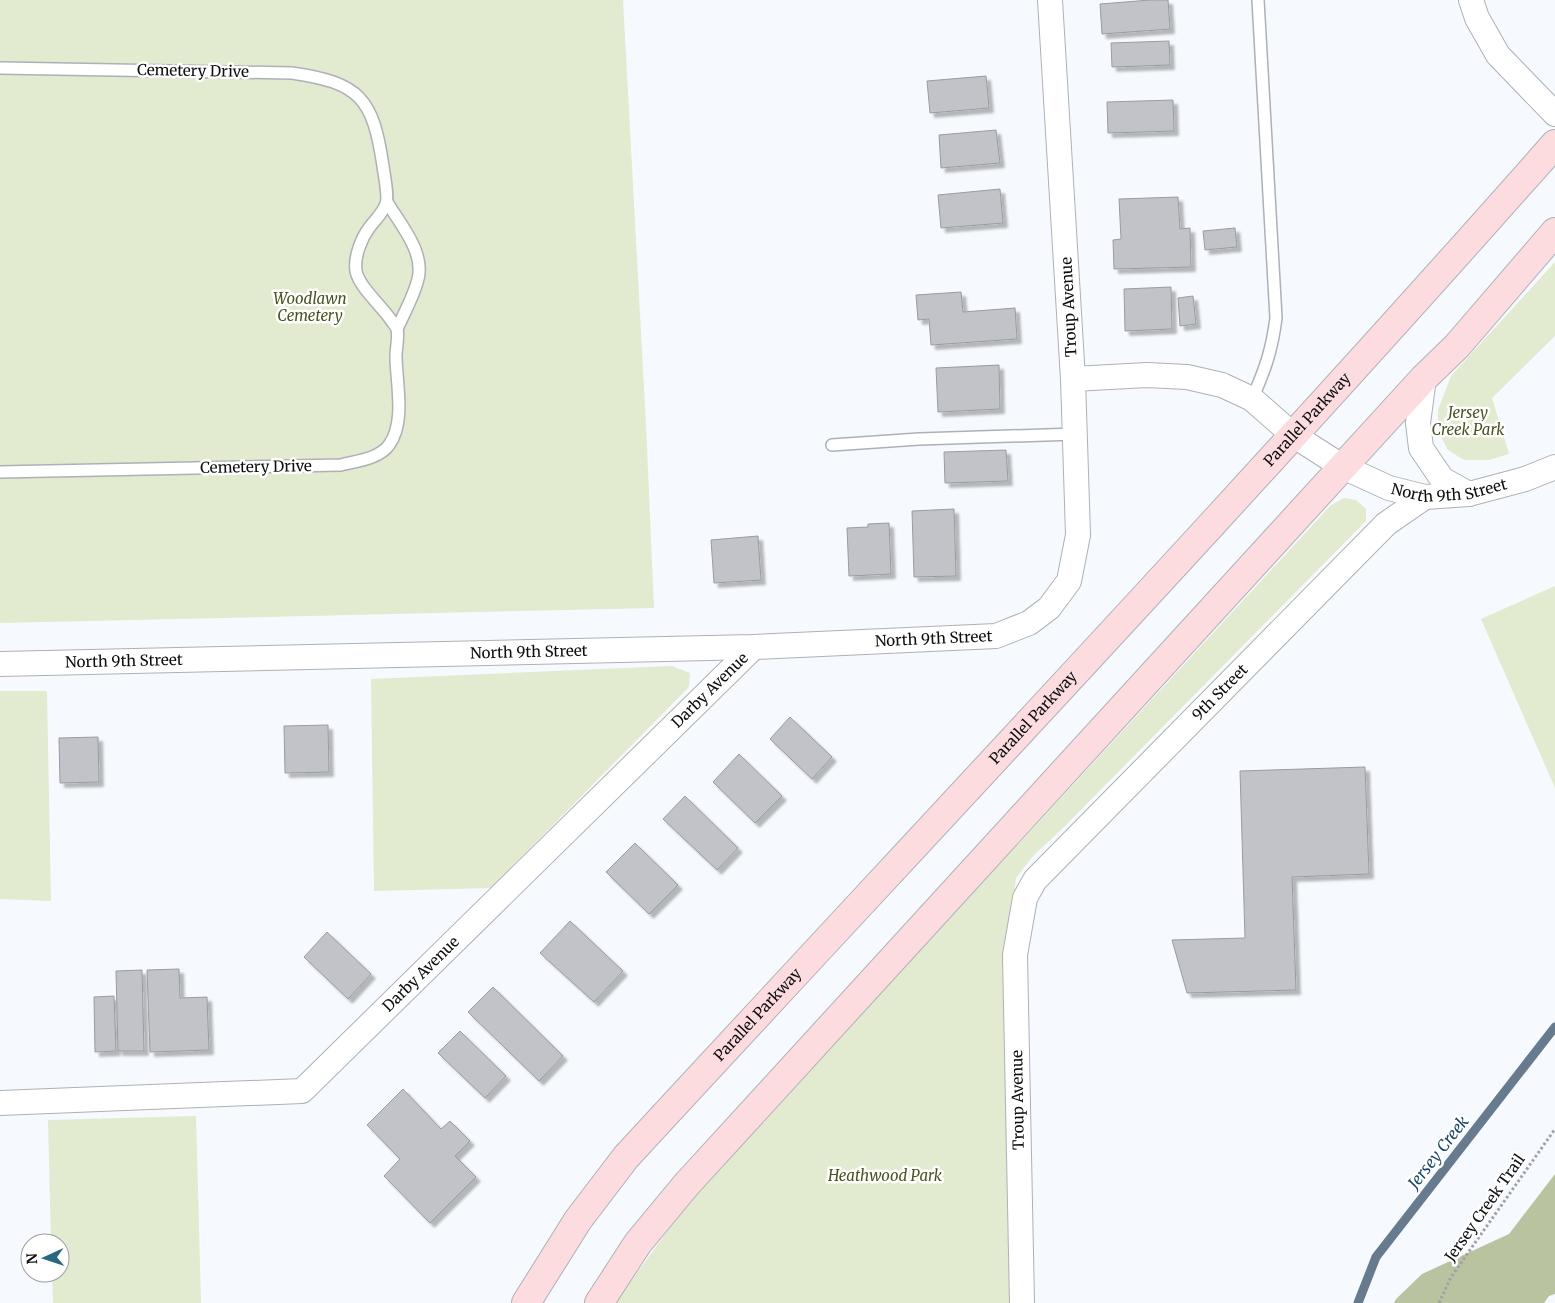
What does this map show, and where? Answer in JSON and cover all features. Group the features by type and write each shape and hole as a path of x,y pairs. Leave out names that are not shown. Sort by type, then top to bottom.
{"main road":[{"name":"Parallel Parkway","path":"526,1303 578,1220 626,1157 1411,307 1555,144"},
{"path":"599,1303 638,1244 686,1185 1424,378 1457,346 1555,232"}],"street":[{"name":"Troup Avenue","path":"1049,608 1068,581 1078,535 1073,379 1050,0"},
{"path":"1472,0 1477,18 1498,55 1555,114"},
{"path":"1073,379 1146,375 1187,377 1222,384 1252,399 1293,435 1343,467"},
{"path":"1424,378 1418,423 1421,448 1442,479 1469,494"},
{"name":"North 9th Street","path":"1343,467 1389,488 1425,497 1469,494 1525,478 1555,467"},
{"name":"9th Street","path":"1025,898 1035,880 1386,524 1425,497"},
{"name":"North 9th Street","path":"0,664 754,647 996,636 1030,623 1049,608"},
{"name":"Darby Avenue","path":"0,1102 302,1091 754,647"},
{"name":"Troup Avenue","path":"1022,1303 1015,955 1025,898"}],"lane":[{"path":"1252,399 1267,367 1276,318 1258,0"},
{"name":"Cemetery Drive","path":"0,68 292,72 322,77 345,86 362,99 372,120 380,145 387,202 414,245 419,262 419,278 397,329 398,424 389,445 377,455 341,466 0,472"},
{"path":"387,202 378,219 368,228 358,250 356,271 365,289 383,307 397,329"},
{"path":"832,445 919,439 1075,434"}],"path":[{"name":"Jersey Creek Trail","path":"1439,1303 1451,1277 1555,1129"}],"green space":[{"name":"Woodlawn Cemetery","path":"0,0 623,0 654,608 0,623"},
{"name":"Jersey Creek Park","path":"1555,262 1555,336 1492,398 1509,454 1489,460 1464,460 1448,450 1438,431 1438,410 1451,376"},
{"name":"Heathwood Park","path":"1344,498 1356,500 1366,509 1366,521 1063,828 1033,856 1016,878 1011,921 1015,1303 615,1303 674,1222 716,1172 1331,505"},
{"path":"1555,586 1555,788 1481,619"},
{"path":"672,666 690,673 689,687 491,888 374,891 371,679"},
{"path":"0,691 47,691 51,901 0,899"},
{"path":"196,1116 201,1303 53,1303 52,1283 70,1283 70,1233 51,1233 48,1120"},
{"path":"1555,1174 1555,1294 1549,1296 1544,1303 1394,1303 1422,1274 1509,1234"}],"building":[{"path":"1168,0 1170,29 1102,34 1100,4"},
{"path":"1169,41 1170,65 1112,67 1111,43"},
{"path":"986,76 989,108 930,113 927,81"},
{"path":"1173,100 1174,131 1108,133 1107,102"},
{"path":"996,130 1000,163 941,168 939,135"},
{"path":"1000,189 1003,223 941,228 938,195"},
{"path":"1178,197 1180,229 1190,228 1191,267 1114,269 1113,240 1121,239 1119,199"},
{"path":"1235,228 1237,247 1205,250 1203,231"},
{"path":"1171,287 1172,329 1125,331 1124,289"},
{"path":"961,292 963,312 1015,308 1017,339 931,345 929,319 918,320 916,295"},
{"path":"1193,296 1196,324 1180,326 1178,298"},
{"path":"999,365 1000,409 938,412 936,368"},
{"path":"1006,450 1008,481 945,483 944,452"},
{"path":"954,509 956,576 914,577 912,511"},
{"path":"889,523 891,574 849,576 847,528"},
{"path":"758,536 761,580 714,583 711,540"},
{"path":"790,717 832,757 812,779 770,739"},
{"path":"328,725 329,772 285,773 284,726"},
{"path":"98,737 99,782 60,783 59,738"},
{"path":"739,754 782,796 755,823 713,782"},
{"path":"1365,767 1369,874 1292,877 1296,990 1187,993 1172,940 1245,938 1240,771"},
{"path":"685,796 738,848 717,870 663,819"},
{"path":"635,843 678,885 649,914 606,872"},
{"path":"570,921 623,971 594,1002 540,953"},
{"path":"327,932 371,974 348,999 304,957"},
{"path":"179,969 180,998 207,997 209,1050 150,1052 147,970"},
{"path":"142,970 144,1051 118,1051 116,971"},
{"path":"493,987 563,1056 539,1081 468,1012"},
{"path":"114,996 116,1051 95,1052 94,997"},
{"path":"460,1031 506,1076 485,1098 438,1053"},
{"path":"403,1089 441,1129 450,1121 470,1141 455,1156 476,1177 430,1223 384,1176 400,1159 367,1125"}],"waterway":[{"name":"Jersey Creek","path":"1358,1303 1376,1257 1555,1027"}]}
